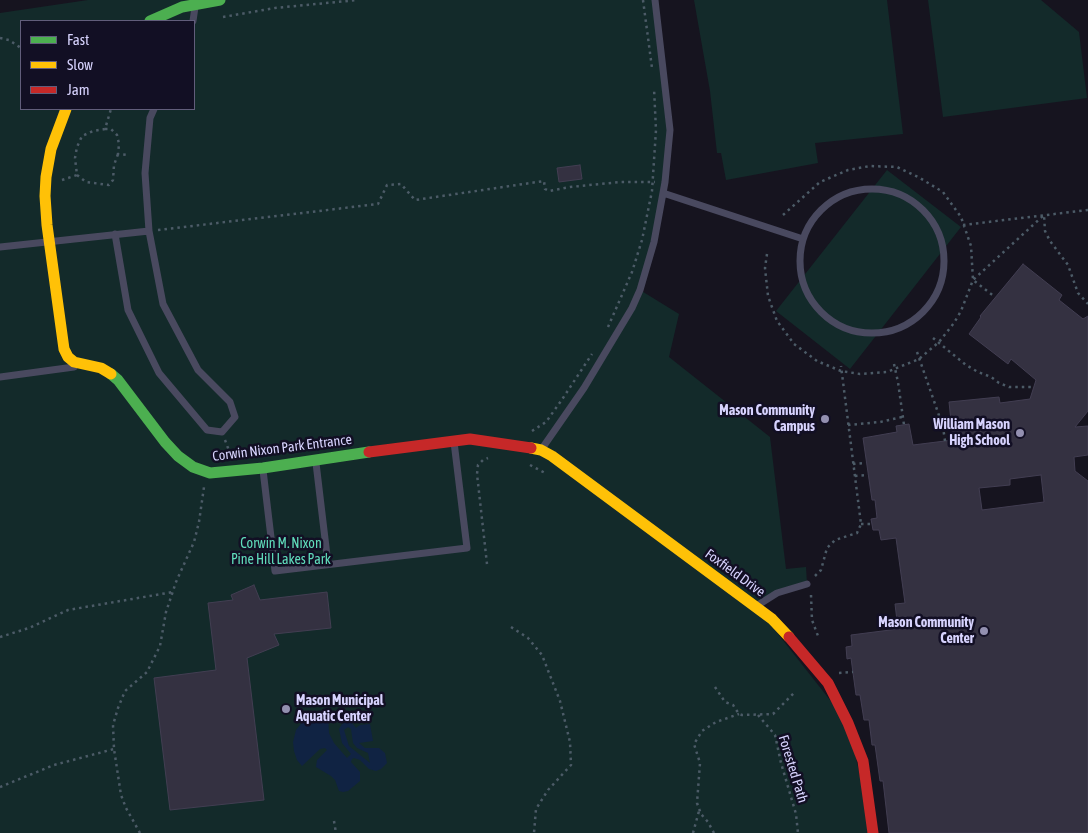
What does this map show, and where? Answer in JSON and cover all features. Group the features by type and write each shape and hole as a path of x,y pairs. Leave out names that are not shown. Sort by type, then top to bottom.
{"street":[{"path":"152,20 195,4 220,0"},
{"name":"Corwin Nixon Park Entrance","path":"66,110 51,149 45,196 49,241 64,349 68,357 74,362 101,368 118,380 165,442 178,456 193,467 206,472 220,473 470,439"},
{"name":"Foxfield Drive","path":"470,439 520,445 541,450 552,456 772,619 803,652 828,683 848,723 862,761 873,833"}],"lane":[{"path":"541,450 584,388 632,308 640,290 654,242 663,193 670,130 655,0"},
{"path":"192,20 195,4"},
{"path":"115,234 128,310 159,373 206,430 222,432 235,417 230,402 198,370 163,304 149,231 145,173 150,118 154,110"},
{"path":"870,188 892,192 912,201 928,216 940,235 944,256 942,278 933,300 918,317 898,329 875,334 852,331 830,321 814,305 803,284 799,262 803,239 813,219 828,203 841,196 870,188"},
{"path":"663,193 803,239"},
{"path":"0,247 149,231"},
{"path":"0,378 82,365"},
{"path":"263,468 275,571 467,548 454,440"},
{"path":"316,460 328,564"},
{"path":"756,607 777,593 808,584"}],"path":[{"path":"221,17 275,8 358,0"},
{"path":"643,0 652,72"},
{"path":"0,38 9,40 20,47"},
{"path":"604,335 632,272 642,240 653,182 656,130 653,81"},
{"path":"104,129 111,110"},
{"path":"104,129 111,129 117,135 119,144 114,164 113,180 109,185 86,182 75,175 75,158 82,136 104,129"},
{"path":"118,154 127,155"},
{"path":"766,254 765,268 768,296 777,322 794,344 817,361 841,371 860,374 887,372 919,358 939,342 961,311 973,280 971,246 961,217 943,192 920,178 897,167 870,166 848,170 820,182 783,215"},
{"path":"149,231 378,204 387,185 401,184 415,200 544,181 545,189 549,191 621,182 658,182"},
{"path":"964,225 1088,210"},
{"path":"973,280 1044,215"},
{"path":"1044,215 1045,232 1068,265 1078,293 1088,304"},
{"path":"973,280 995,297"},
{"path":"933,338 966,365 999,383 1009,387 1034,388"},
{"path":"532,436 532,431 546,422 594,350"},
{"path":"917,352 944,427 945,441"},
{"path":"894,364 904,424"},
{"path":"815,576 821,570 827,548 834,540 857,533 861,524 841,366"},
{"path":"848,425 902,417"},
{"path":"222,432 237,471"},
{"path":"487,564 478,465 482,460 491,457"},
{"path":"853,464 866,463"},
{"path":"530,465 550,476"},
{"path":"140,833 121,795 114,749 113,725 125,691 147,672 160,646 166,612 194,542 206,472"},
{"path":"855,476 868,475"},
{"path":"861,524 872,524"},
{"path":"0,637 29,628 68,610 173,592"},
{"path":"811,595 812,620 818,636"},
{"path":"512,628 528,638 542,655 560,700 570,742 571,765 548,790 536,810 534,833"},
{"path":"835,674 853,672"},
{"path":"715,687 725,702 733,705 739,714"},
{"path":"714,833 697,803 700,763 694,744 702,731 716,722 739,714 774,714 794,692"},
{"name":"Forested Path","path":"758,715 775,736 796,814 798,833"},
{"path":"0,787 54,765 114,749"},
{"path":"693,833 700,810"},
{"path":"334,820 336,833"}],"green space":[{"name":"Corwin M. Nixon Pine Hill Lakes Park","path":"88,0 655,0 670,130 665,182 640,290 679,314 669,357 770,437 786,569 806,567 807,584 777,593 756,606 848,723 873,833 0,833 0,13"},
{"path":"694,0 887,0 903,134 815,143 818,163 726,180 721,153 717,153 710,91"},
{"path":"928,0 1041,0 1079,32 1087,98 943,117"},
{"path":"887,170 961,227 850,369 776,311"}],"water":[{"path":"315,713 328,713 329,733 334,743 347,758 351,754 342,743 339,729 342,724 352,723 356,728 360,725 370,724 373,741 359,743 365,748 379,748 385,753 387,763 376,771 369,769 360,760 352,759 351,762 360,772 360,781 348,791 339,791 335,780 316,767 317,760 327,750 325,748 320,749 302,766 297,760 293,742 296,730 304,720","holes":["348,727 351,729 353,743 357,748 368,753 370,763 349,746 344,730"]}],"building":[{"path":"580,165 582,179 559,182 557,168"},
{"name":"Mason Community Center","path":"1023,264 1062,295 1059,300 1083,319 1088,316 1088,411 1075,427 1088,426 1088,455 1074,457 1075,471 1088,481 1088,833 889,833 883,781 880,781 869,720 864,720 860,695 856,695 851,658 847,659 846,647 852,646 851,635 898,629 895,604 905,603 896,538 881,540 879,530 873,530 871,519 877,518 875,500 872,500 863,438 897,432 896,426 909,424 913,445 953,440 949,402 999,397 1000,403 1030,399 1036,380 1011,359 1008,364 969,334 980,316","holes":["1041,475 1044,502 982,510 979,488 1010,485 1010,479"]},
{"name":"Mason Municipal Aquatic Center","path":"254,585 260,600 327,592 331,628 274,634 279,645 247,658 264,800 170,810 154,678 216,670 208,603 233,600 231,595"}],"traffic: fast":[{"path":"152,20 182,7 220,0"},
{"path":"111,374 118,380 165,442 178,456 193,467 210,473 263,468 369,452"}],"traffic: slow":[{"path":"66,110 51,149 45,196 47,225 64,349 68,357 74,362 101,368 111,374"},
{"path":"531,448 541,450 552,456 772,619 789,637"}],"traffic: jam":[{"path":"369,452 470,439 531,448"},
{"path":"789,637 828,683 848,723 863,761 873,833"}],"place":[{"name":"Mason Community Campus","path":"825,419"},
{"name":"William Mason High School","path":"1020,433"},
{"name":"Mason Community Center","path":"984,631"},
{"name":"Mason Municipal Aquatic Center","path":"286,709"}]}
